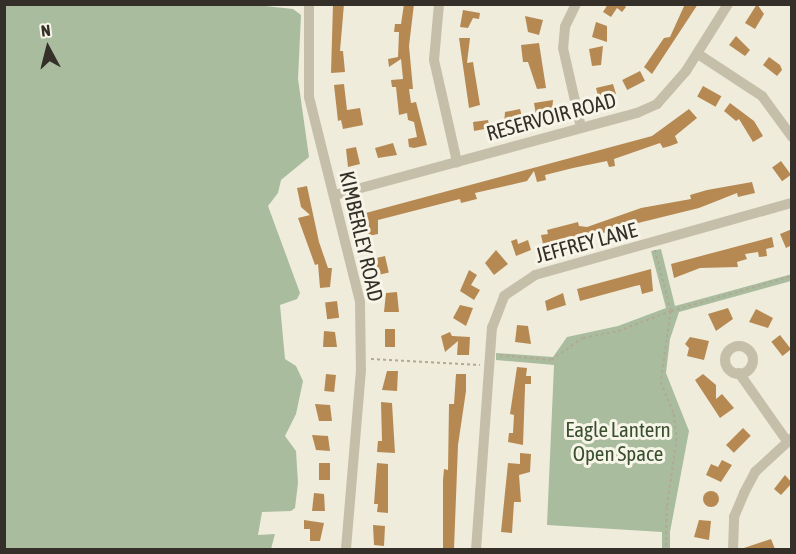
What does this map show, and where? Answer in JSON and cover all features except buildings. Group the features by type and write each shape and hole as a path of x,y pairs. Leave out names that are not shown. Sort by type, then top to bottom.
{"street":[{"name":"KIMBERLEY ROAD","path":"309,4 309,97 360,302 361,359 346,549"},
{"path":"439,4 434,60 457,162"},
{"path":"576,4 566,27 563,48 581,128"},
{"name":"RESERVOIR ROAD","path":"335,195 637,113 657,104 671,92 698,54 728,4"},
{"path":"698,54 762,96 792,136"},
{"name":"JEFFREY LANE","path":"476,549 496,309 517,284 535,275 792,203"},
{"path":"733,549 735,517 744,492 755,472 790,440 739,373"}],"path":[{"path":"654,243 671,311 661,382 671,404 676,432 666,549"},
{"path":"361,359 551,360 583,338 618,331 671,311 792,276"}],"green space":[{"path":"248,4 293,9 301,15 298,79 309,157 281,180 278,193 268,206 300,293 297,299 280,305 285,359 296,366 303,381 296,414 285,436 296,451 298,483 295,508 291,511 262,512 258,535 275,534 271,549 5,549 5,5"},
{"name":"Eagle Lantern Open Space","path":"661,249 675,306 792,274 791,281 679,312 670,339 666,373 689,431 670,532 670,550 662,549 662,532 547,525 554,365 496,360 496,353 553,357 567,337 618,326 666,308 651,251"}]}
